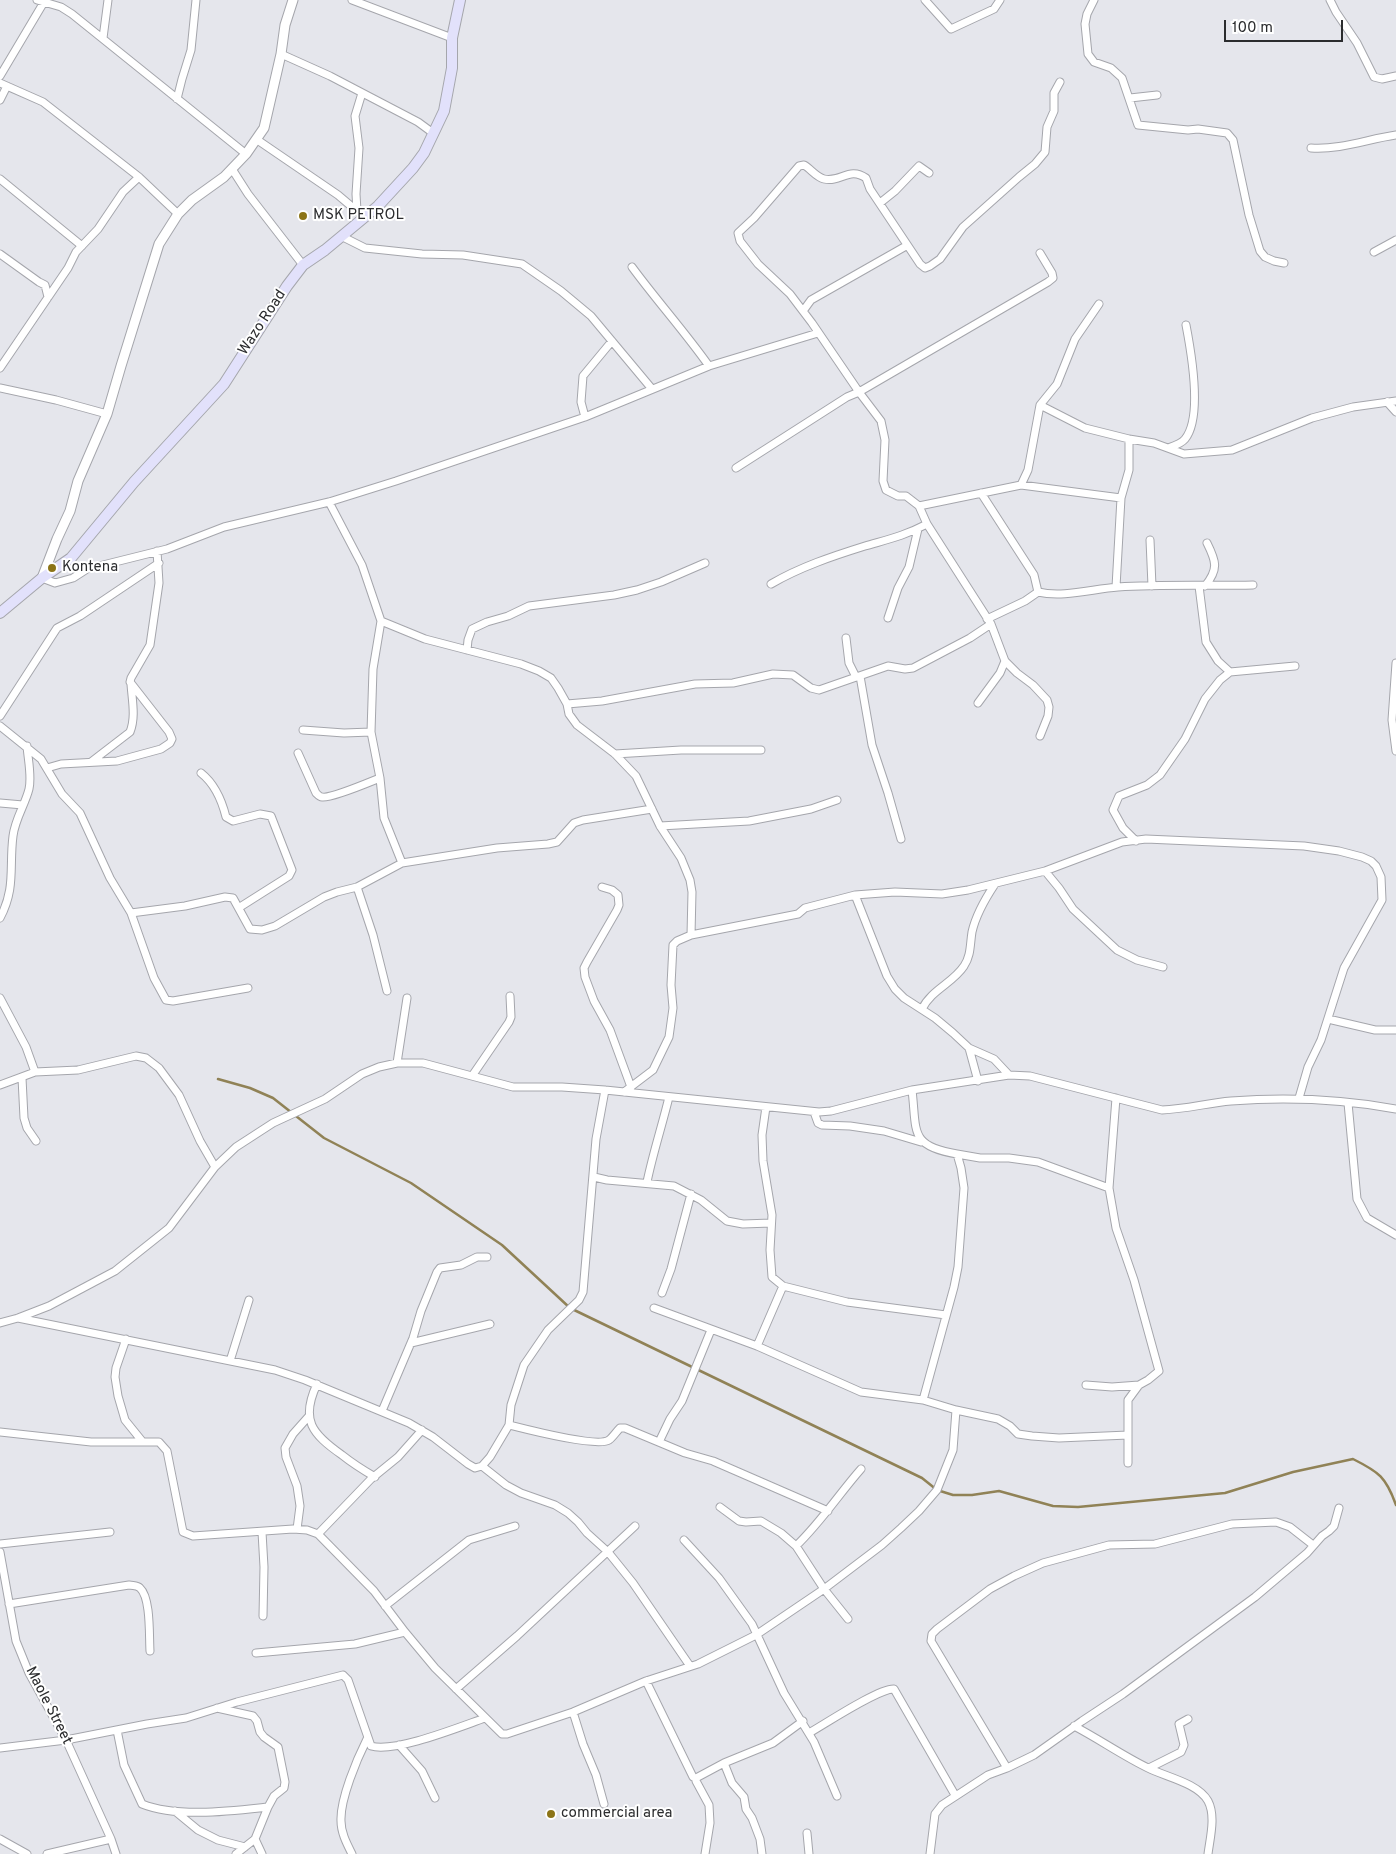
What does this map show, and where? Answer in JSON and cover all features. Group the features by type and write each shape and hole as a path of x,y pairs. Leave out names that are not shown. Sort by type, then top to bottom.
{"main road":[{"name":"Wazo Road","path":"0,613 42,578 71,558 134,482 224,384 287,286 303,265 325,250 361,214 395,189 413,168 424,153 444,111 452,68 452,38 460,0"}],"street":[{"path":"103,38 108,0"},
{"path":"177,99 191,50 196,0"},
{"path":"293,0 285,25 281,54 264,128 246,154 224,177 192,200 178,214 159,244 108,414 78,481 70,511 42,578 55,583 73,578 86,569 157,551 224,527 329,502 585,416 709,366 818,333"},
{"path":"352,0 371,4 452,38"},
{"path":"925,0 951,29 994,10 1000,0"},
{"path":"1094,0 1087,14 1085,24 1088,54 1094,62 1111,68 1122,78 1138,125 1227,132 1231,136 1236,150 1249,215 1260,251 1264,257 1284,263"},
{"path":"1330,0 1357,43 1374,77 1382,79 1396,76"},
{"path":"0,76 41,1 61,4 246,154"},
{"path":"281,54 330,76 418,122 433,133"},
{"path":"1040,736 1048,716 1049,707 1047,700 1005,661 989,622 927,524 919,506 906,496 898,496 886,490 883,482 885,440 881,421 803,310 790,294 758,264 740,241 738,233 754,218 799,166 804,165 820,178 827,180 855,172 866,178 870,189 906,246 920,264 925,268 930,266 940,259 963,227 1035,164 1045,152 1047,127 1054,111 1054,93 1060,82"},
{"path":"0,100 3,85 43,102 139,178 178,214"},
{"path":"361,214 356,194 359,148 356,116 362,93"},
{"path":"1130,98 1157,95"},
{"path":"1312,148 1341,147 1396,135"},
{"path":"256,139 338,195 361,214"},
{"path":"880,203 895,191 919,166 929,172"},
{"path":"232,168 248,194 303,265"},
{"path":"0,368 82,246 98,229 123,192 139,178"},
{"path":"0,179 82,246"},
{"path":"341,236 365,248 422,254 463,255 522,264 554,286 590,316 652,389"},
{"path":"1374,252 1396,240"},
{"path":"803,310 811,300 906,246"},
{"path":"736,468 847,397 859,392 1048,282 1053,278 1052,273 1040,253"},
{"path":"0,254 45,285 48,297"},
{"path":"632,268 657,301 688,335 709,366"},
{"path":"1021,485 1028,470 1040,405 1057,384 1075,339 1099,304"},
{"path":"1168,448 1184,440 1191,429 1194,412 1193,373 1186,325"},
{"path":"585,416 581,402 583,376 612,341"},
{"path":"0,388 108,414"},
{"path":"1040,405 1086,428 1154,443 1184,454 1232,450 1312,418 1353,407 1396,400"},
{"path":"1387,402 1396,412"},
{"path":"1116,587 1122,498 1129,470 1129,439"},
{"path":"919,506 1021,485 1122,498"},
{"path":"981,493 996,519 1015,543 1034,576 1038,592"},
{"path":"329,502 362,565 381,621 373,669 371,732 380,778 384,818 402,863"},
{"path":"771,584 801,569 907,534 927,524"},
{"path":"888,618 898,588 909,567 918,529"},
{"path":"1150,540 1152,586"},
{"path":"1202,586 1212,578 1215,564 1207,543"},
{"path":"91,762 130,732 132,726 134,713 130,678 150,645 157,603 159,563 157,551"},
{"path":"0,716 57,628 80,616 159,563"},
{"path":"467,650 472,629 529,606 614,595 637,590 705,563"},
{"path":"567,704 602,701 695,684 733,683 773,674 792,675 811,688 819,690 888,666 905,669 912,668 970,638 989,622 1038,592 1051,595 1116,587 1253,585"},
{"path":"1202,586 1206,642 1218,661 1230,672"},
{"path":"381,621 425,639 521,664 551,678 567,704 569,714 576,725 615,754 636,776 660,826 681,858 690,880 693,904 691,935"},
{"path":"846,638 849,663 858,677 872,746 901,839"},
{"path":"978,703 1000,674 1005,661"},
{"path":"1396,663 1392,720 1396,750"},
{"path":"1136,841 1123,828 1113,810 1115,803 1119,796 1147,785 1160,775 1185,739 1213,686 1230,672 1295,666"},
{"path":"48,768 61,764 110,762 136,757 161,750 170,743 171,735 131,684"},
{"path":"0,726 41,759 62,794 80,812 110,878 130,913 154,978 166,1000 173,1001 248,988"},
{"path":"303,730 344,733 371,732"},
{"path":"0,918 9,900 12,883 15,824 30,781 27,746"},
{"path":"615,754 681,750 761,750"},
{"path":"298,753 316,793 320,797 324,798 343,792 380,778"},
{"path":"201,773 211,781 224,806 226,817 233,820 260,814 271,816 292,870 290,876 240,907"},
{"path":"660,826 749,821 811,809 838,800"},
{"path":"0,803 23,805"},
{"path":"130,913 185,906 225,897 233,898 240,907 250,929 262,930 299,913 324,897 357,887 402,863 497,848 548,844 557,842 574,823 652,809"},
{"path":"624,1092 632,1088 653,1070 669,1037 673,1008 671,985 673,945 677,941 691,935 798,914 804,908 855,895 895,892 942,894 996,884 1045,871 1122,842 1146,839 1304,846 1339,851 1371,860 1376,866 1381,877 1382,900 1344,968 1321,1040 1308,1067 1299,1098"},
{"path":"1045,871 1073,909 1117,950 1137,960 1163,967"},
{"path":"922,1009 930,996 958,974 965,964 969,955 979,910 996,884"},
{"path":"357,887 373,935 387,991"},
{"path":"602,887 612,890 618,895 618,905 612,921 584,968 585,977 594,1001 610,1030 632,1088"},
{"path":"855,895 887,976 895,989 904,998 922,1009 953,1033 969,1048 994,1059 1009,1075"},
{"path":"472,1076 509,1022 510,996"},
{"path":"0,998 26,1047 35,1072"},
{"path":"397,1063 407,998"},
{"path":"1328,1018 1375,1030 1396,1030"},
{"path":"969,1048 978,1080"},
{"path":"0,1085 35,1072 78,1070 136,1056 146,1058 159,1068 179,1095 200,1141 215,1167"},
{"path":"0,1323 49,1306 115,1271 169,1228 215,1167 236,1147 273,1123 325,1099 362,1074 379,1067 397,1063 423,1063 513,1087 562,1087 606,1090 814,1112 831,1111 912,1090 1009,1075 1030,1076 1162,1110 1182,1109 1232,1101 1299,1098 1396,1109"},
{"path":"22,1078 24,1118 27,1128 36,1141"},
{"path":"18,1318 40,1324 126,1339 275,1370 317,1384 382,1411 422,1430 468,1464 476,1468 482,1466 502,1440 509,1425 511,1405 524,1365 548,1330 579,1300 583,1292 596,1139 606,1090"},
{"path":"912,1090 917,1132 921,1142"},
{"path":"647,1182 669,1097"},
{"path":"1116,1098 1109,1188 1116,1228 1134,1280 1159,1371 1139,1385 1130,1395 1127,1403 1128,1463"},
{"path":"1348,1103 1357,1199 1367,1218 1396,1235"},
{"path":"766,1107 762,1135 763,1161 772,1204 770,1250 772,1277 783,1286 846,1302 946,1316"},
{"path":"814,1112 818,1123 822,1125 884,1130 921,1142 929,1148 980,1158 1009,1158 1038,1162 1109,1188"},
{"path":"924,1400 958,1266 964,1188 957,1154"},
{"path":"594,1177 607,1180 647,1182 674,1186 708,1204 727,1220 743,1224 771,1223"},
{"path":"662,1293 671,1269 691,1194"},
{"path":"382,1411 411,1343 421,1311 437,1272 440,1268 462,1265 477,1257 487,1257"},
{"path":"757,1346 783,1286"},
{"path":"230,1361 249,1300"},
{"path":"654,1308 757,1346 861,1392 924,1400 956,1410 998,1419 1010,1426 1018,1434 1059,1438 1128,1435"},
{"path":"411,1343 490,1324"},
{"path":"659,1442 670,1419 682,1402 711,1330"},
{"path":"126,1339 116,1368 115,1377 118,1396 126,1420 142,1441"},
{"path":"317,1384 310,1399 308,1416 314,1430 323,1442 374,1477"},
{"path":"1086,1385 1112,1387 1139,1385"},
{"path":"0,1432 91,1442 159,1442 167,1452 183,1532 187,1535 297,1530 307,1530 318,1534 374,1591 404,1632 456,1689 502,1734 507,1734 573,1712 646,1681 690,1666 756,1635 824,1589 882,1545 919,1511 936,1490 953,1450 956,1410"},
{"path":"297,1530 300,1506 297,1486 286,1457 285,1448 293,1434 308,1416"},
{"path":"509,1425 589,1442 609,1440 620,1428 625,1428 685,1453 713,1461 828,1511"},
{"path":"318,1534 422,1430"},
{"path":"482,1466 506,1485 521,1493 555,1505 568,1513 587,1534 608,1552 633,1583 690,1666"},
{"path":"796,1546 828,1511 837,1496 860,1468"},
{"path":"720,1507 740,1521 761,1520 796,1546 824,1589 848,1619"},
{"path":"930,1854 935,1814 942,1805 988,1775 1034,1755 1123,1694 1255,1597 1307,1553 1334,1526 1339,1508"},
{"path":"1007,1768 931,1641 932,1634 937,1629 990,1589 1043,1563 1099,1547 1164,1542 1232,1524 1283,1523 1313,1545"},
{"path":"386,1606 469,1540 515,1526"},
{"path":"456,1689 517,1636 635,1526"},
{"path":"0,1544 110,1532"},
{"path":"262,1532 264,1567 263,1616"},
{"path":"684,1540 719,1578 752,1624 784,1693 809,1733 837,1796"},
{"name":"Maole Street","path":"0,1552 16,1641 30,1673 66,1740 116,1854"},
{"path":"9,1604 129,1585 136,1586 142,1589 147,1601 150,1651"},
{"path":"256,1653 355,1644 404,1632"},
{"path":"0,1748 66,1740 186,1718 216,1708 342,1675 348,1680 371,1746 378,1748 425,1738 485,1718"},
{"path":"646,1681 691,1774 696,1778 709,1805 710,1823 705,1854"},
{"path":"809,1733 868,1698 888,1689 894,1689 955,1795"},
{"path":"216,1708 253,1716 264,1738 278,1747 285,1782 284,1788 274,1796 268,1807 255,1838 236,1854"},
{"path":"573,1712 583,1744 596,1775 604,1804"},
{"path":"1148,1768 1181,1752 1184,1745 1179,1724 1188,1719"},
{"path":"696,1778 724,1762 773,1743 802,1721"},
{"path":"1074,1726 1148,1768 1201,1792 1208,1800 1212,1816 1208,1854"},
{"path":"117,1730 124,1765 142,1804 152,1808 202,1812 268,1807"},
{"path":"352,1854 342,1831 341,1819 356,1760 367,1739"},
{"path":"399,1744 422,1771 435,1798"},
{"path":"724,1762 732,1783 744,1797 746,1809 752,1818 760,1839 762,1854"},
{"path":"175,1810 198,1830 218,1840 245,1847"},
{"path":"807,1833 809,1854"},
{"path":"255,1838 262,1854"},
{"path":"0,1839 27,1854"},
{"path":"47,1854 111,1839"}],"waterway":[{"path":"218,1079 250,1088 273,1098 324,1138 411,1183 502,1245 570,1308 922,1478 937,1490 953,1495 972,1495 999,1491 1053,1506 1078,1507 1225,1493 1293,1472 1353,1459 1380,1476 1389,1488 1396,1505"}],"place":[{"name":"MSK PETROL","path":"303,216"},
{"name":"Kontena","path":"52,568"},
{"name":"commercial area","path":"551,1814"}]}
